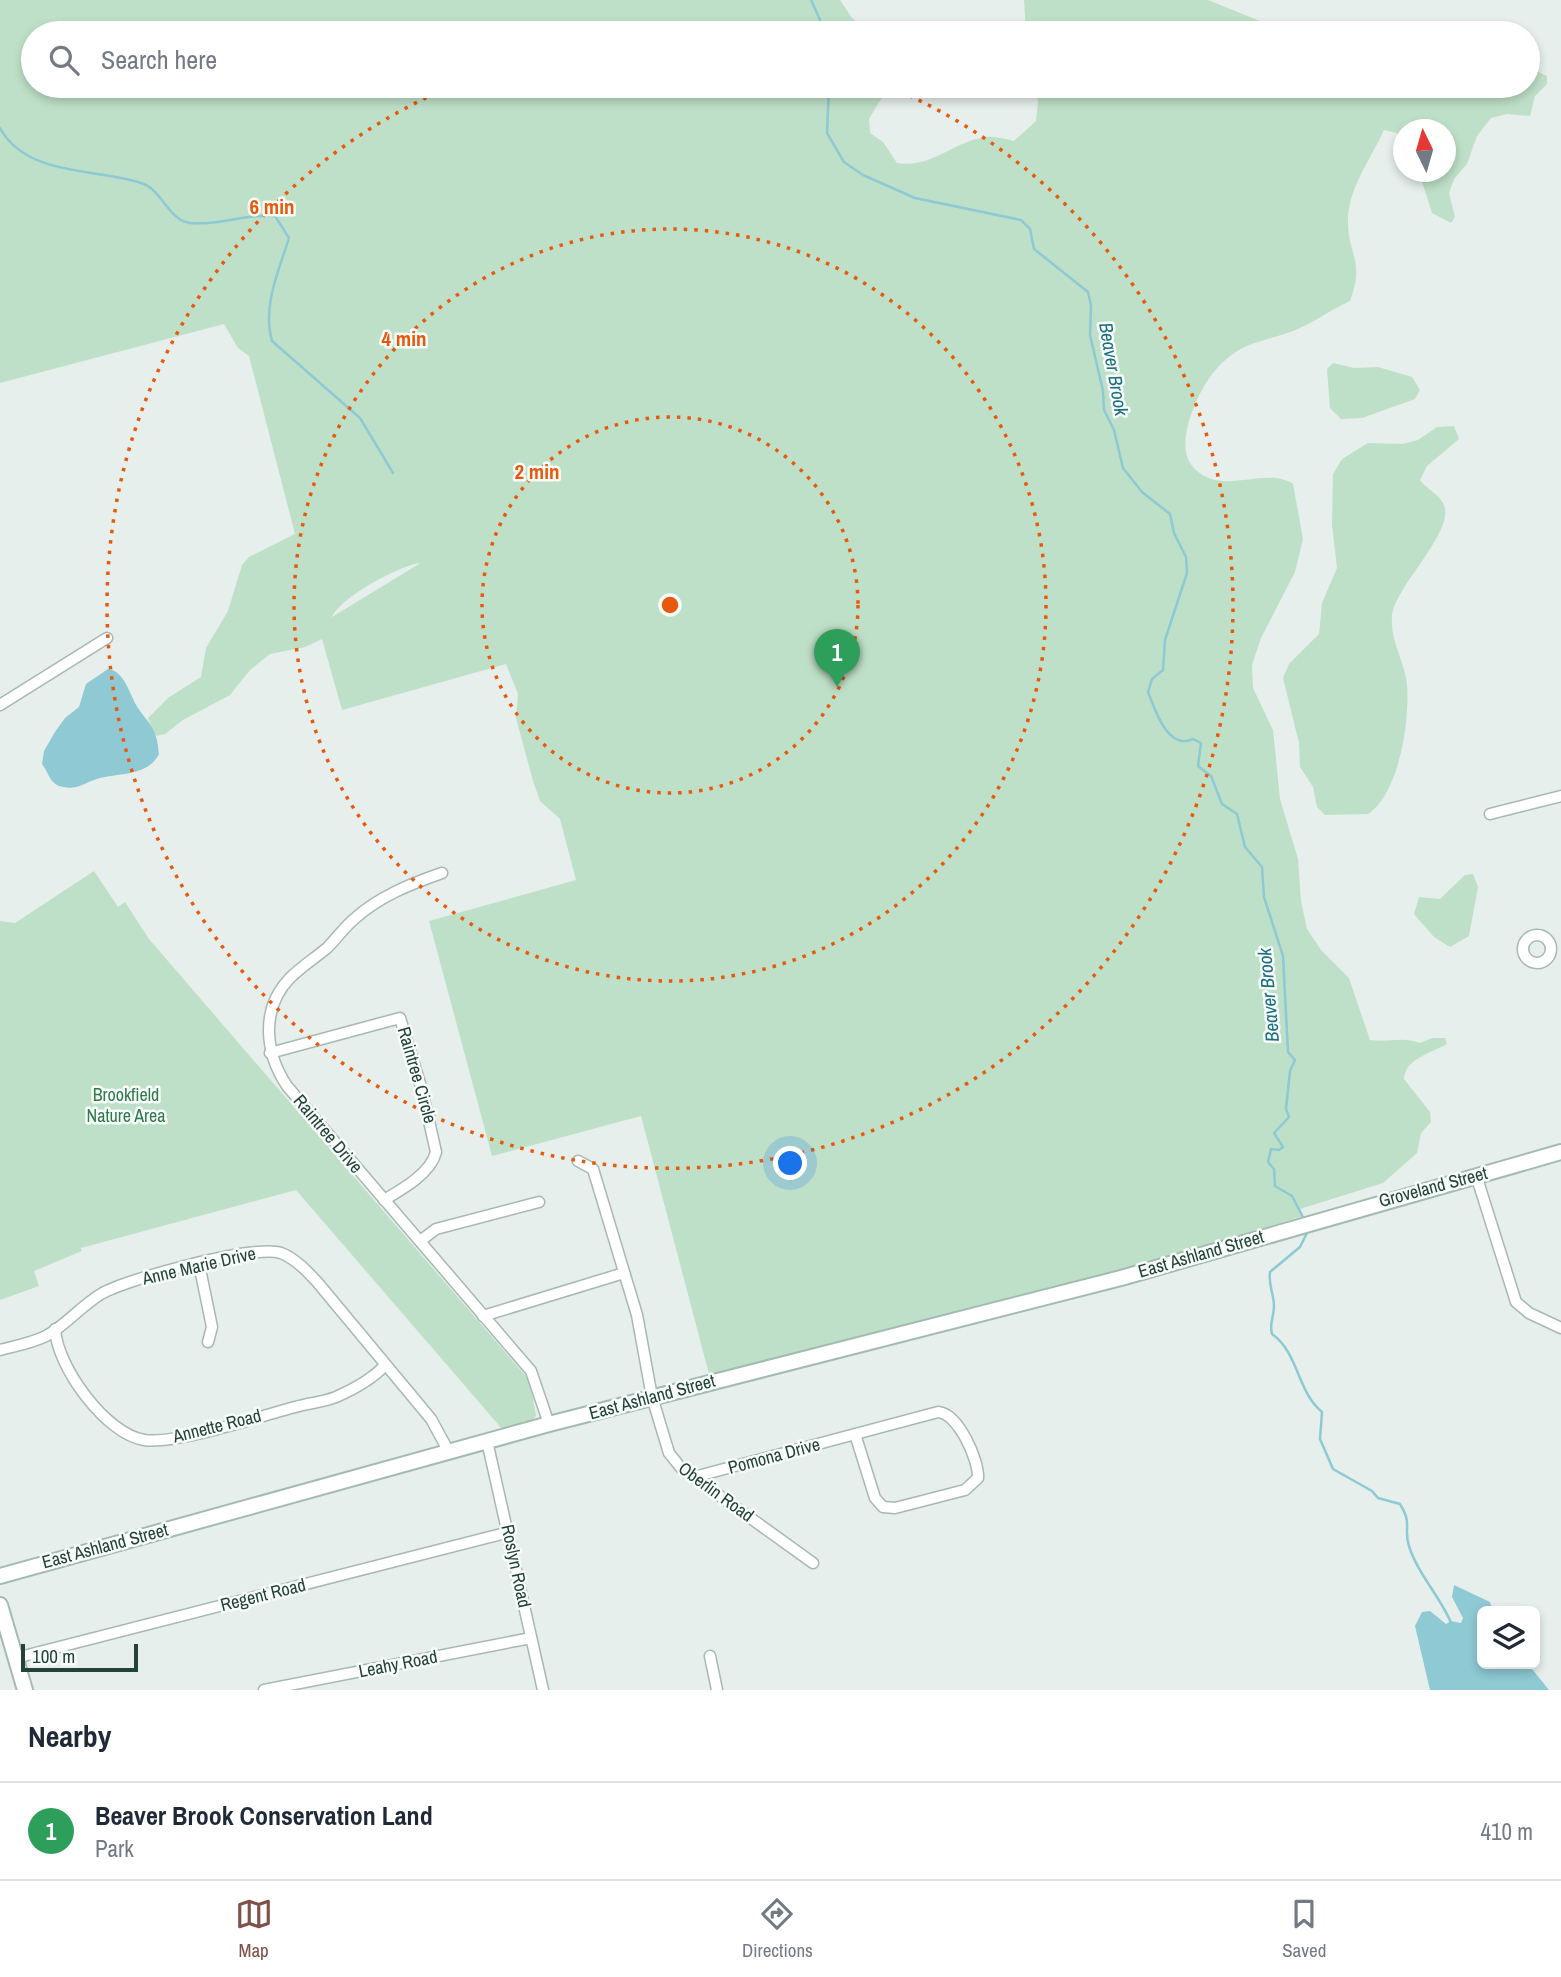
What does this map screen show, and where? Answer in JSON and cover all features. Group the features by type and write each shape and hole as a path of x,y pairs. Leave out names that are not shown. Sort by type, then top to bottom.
{"main road":[{"name":"Groveland Street","path":"1306,1223 1561,1152"},
{"name":"East Ashland Street","path":"0,1576 549,1424 1121,1278 1306,1223"},
{"path":"0,1605 25,1690"}],"street":[{"path":"0,705 107,638"},
{"path":"1489,814 1561,796"},
{"name":"Raintree Drive","path":"442,873 403,886 355,918 330,945 291,977 275,1001 270,1022 270,1053 287,1086 531,1371 549,1424"},
{"name":"Raintree Circle","path":"270,1053 401,1018 422,1090 436,1152 434,1162 428,1168 384,1200"},
{"name":"Oberlin Road","path":"578,1161 593,1170 636,1315 652,1397 673,1461 813,1563"},
{"path":"1476,1175 1516,1302 1529,1314 1561,1328"},
{"path":"420,1241 445,1226 539,1202"},
{"name":"Anne Marie Drive","path":"0,1350 35,1340 55,1329 102,1293 199,1264 259,1250 281,1253 310,1275 431,1419 449,1452"},
{"path":"199,1264 212,1327 208,1342"},
{"path":"483,1316 624,1273"},
{"name":"Annette Road","path":"55,1329 61,1353 93,1404 108,1422 127,1435 144,1440 179,1437 334,1398 361,1384 385,1365"},
{"name":"Pomona Drive","path":"694,1477 855,1434 939,1412 948,1413 962,1434 977,1465 978,1478 965,1490 895,1508 883,1507 875,1497 855,1434"},
{"name":"Roslyn Road","path":"487,1441 543,1690"},
{"name":"Regent Road","path":"16,1658 509,1532"},
{"name":"Leahy Road","path":"264,1690 531,1638"},
{"path":"709,1656 717,1690"}],"green space":[{"path":"0,0 840,0 855,21 21,21 21,98 882,98 869,119 870,133 883,142 897,163 909,164 986,137 1014,141 1036,121 1037,98 1534,98 1530,116 1507,114 1491,118 1477,136 1467,164 1456,177 1456,119 1393,119 1393,132 1384,130 1356,185 1349,209 1349,233 1356,267 1350,301 1298,329 1247,346 1226,360 1202,390 1186,437 1186,449 1192,466 1207,477 1219,481 1270,478 1293,484 1303,539 1295,572 1261,638 1252,665 1253,688 1273,730 1280,799 1298,859 1301,901 1307,929 1321,950 1349,978 1370,1040 1407,1040 1420,1043 1432,1038 1445,1038 1447,1044 1420,1057 1405,1072 1404,1079 1430,1112 1431,1122 1421,1133 1417,1153 1383,1183 1300,1209 1303,1216 996,1309 993,1303 709,1374 641,1116 492,1156 429,921 576,880 560,819 540,801 533,781 516,718 518,694 506,664 342,710 322,639 305,647 270,654 250,670 230,695 183,720 165,734 156,736 148,718 168,698 201,677 206,648 228,611 242,565 249,557 295,534 249,356 238,348 224,324 0,383","holes":["419,563 332,617 337,609 371,584 397,570"]},
{"path":"1024,0 1208,0 1260,21 1025,21"},
{"path":"1540,73 1547,76 1547,84 1540,91"},
{"path":"1422,182 1453,182 1449,193 1455,217 1451,223 1432,213"},
{"path":"1333,363 1354,368 1378,367 1412,377 1420,390 1415,399 1362,418 1341,419 1330,408 1327,369"},
{"path":"1454,426 1459,439 1427,466 1420,480 1443,503 1445,514 1442,528 1395,604 1392,617 1393,635 1407,685 1407,718 1395,774 1379,804 1368,814 1325,815 1317,807 1313,787 1300,767 1299,743 1283,678 1289,664 1319,634 1322,603 1337,568 1332,525 1333,474 1342,459 1368,443 1402,444 1418,440 1437,427"},
{"name":"Brookfield Nature Area","path":"94,871 118,907 125,902 149,939 530,1381 536,1416 529,1423 503,1430 296,1190 81,1248 82,1251 34,1271 39,1286 0,1300 0,921 15,923"},
{"path":"1473,874 1478,887 1469,936 1450,947 1434,937 1414,914 1419,897 1440,899 1465,875"}],"water":[{"path":"108,669 123,679 138,708 153,728 159,754 154,762 139,771 94,780 76,787 59,786 52,781 42,764 44,751 65,718 79,707 86,684"},
{"path":"1454,1585 1490,1602 1491,1606 1477,1606 1477,1669 1532,1669 1549,1690 1430,1690 1415,1626 1422,1612 1430,1611 1446,1624 1451,1621 1461,1623 1463,1618 1452,1597"}],"waterway":[{"name":"Beaver Brook","path":"811,0 821,21"},
{"name":"Beaver Brook","path":"828,98 827,133 844,162 863,175 915,198 1021,220 1030,229 1034,249 1088,292 1091,305 1090,335 1103,391 1104,410 1114,430 1123,468 1142,492 1170,514 1174,533 1186,557 1187,573 1165,640 1163,670 1152,679 1148,692 1159,718 1170,734 1176,739 1193,739 1201,743 1198,766 1211,776 1222,804 1237,814 1245,847 1262,867 1264,897 1283,956 1288,1052 1295,1060 1290,1071 1286,1109 1289,1117 1274,1133 1283,1147 1279,1150 1271,1149 1268,1162 1274,1169 1275,1186 1292,1196 1305,1221"},
{"path":"0,128 12,144 45,163 123,178 148,186 182,221 201,223 275,216 289,238 270,302 269,328 272,341 360,418 393,473"},
{"name":"Beaver Brook","path":"1308,1231 1300,1247 1270,1272 1274,1306 1272,1334 1288,1351 1307,1394 1322,1412 1320,1439 1333,1469 1372,1491 1378,1498 1400,1504 1406,1517 1407,1540 1413,1557 1452,1625"}],"place":[{"name":"Beaver Brook Conservation Land","path":"837,687"}]}
